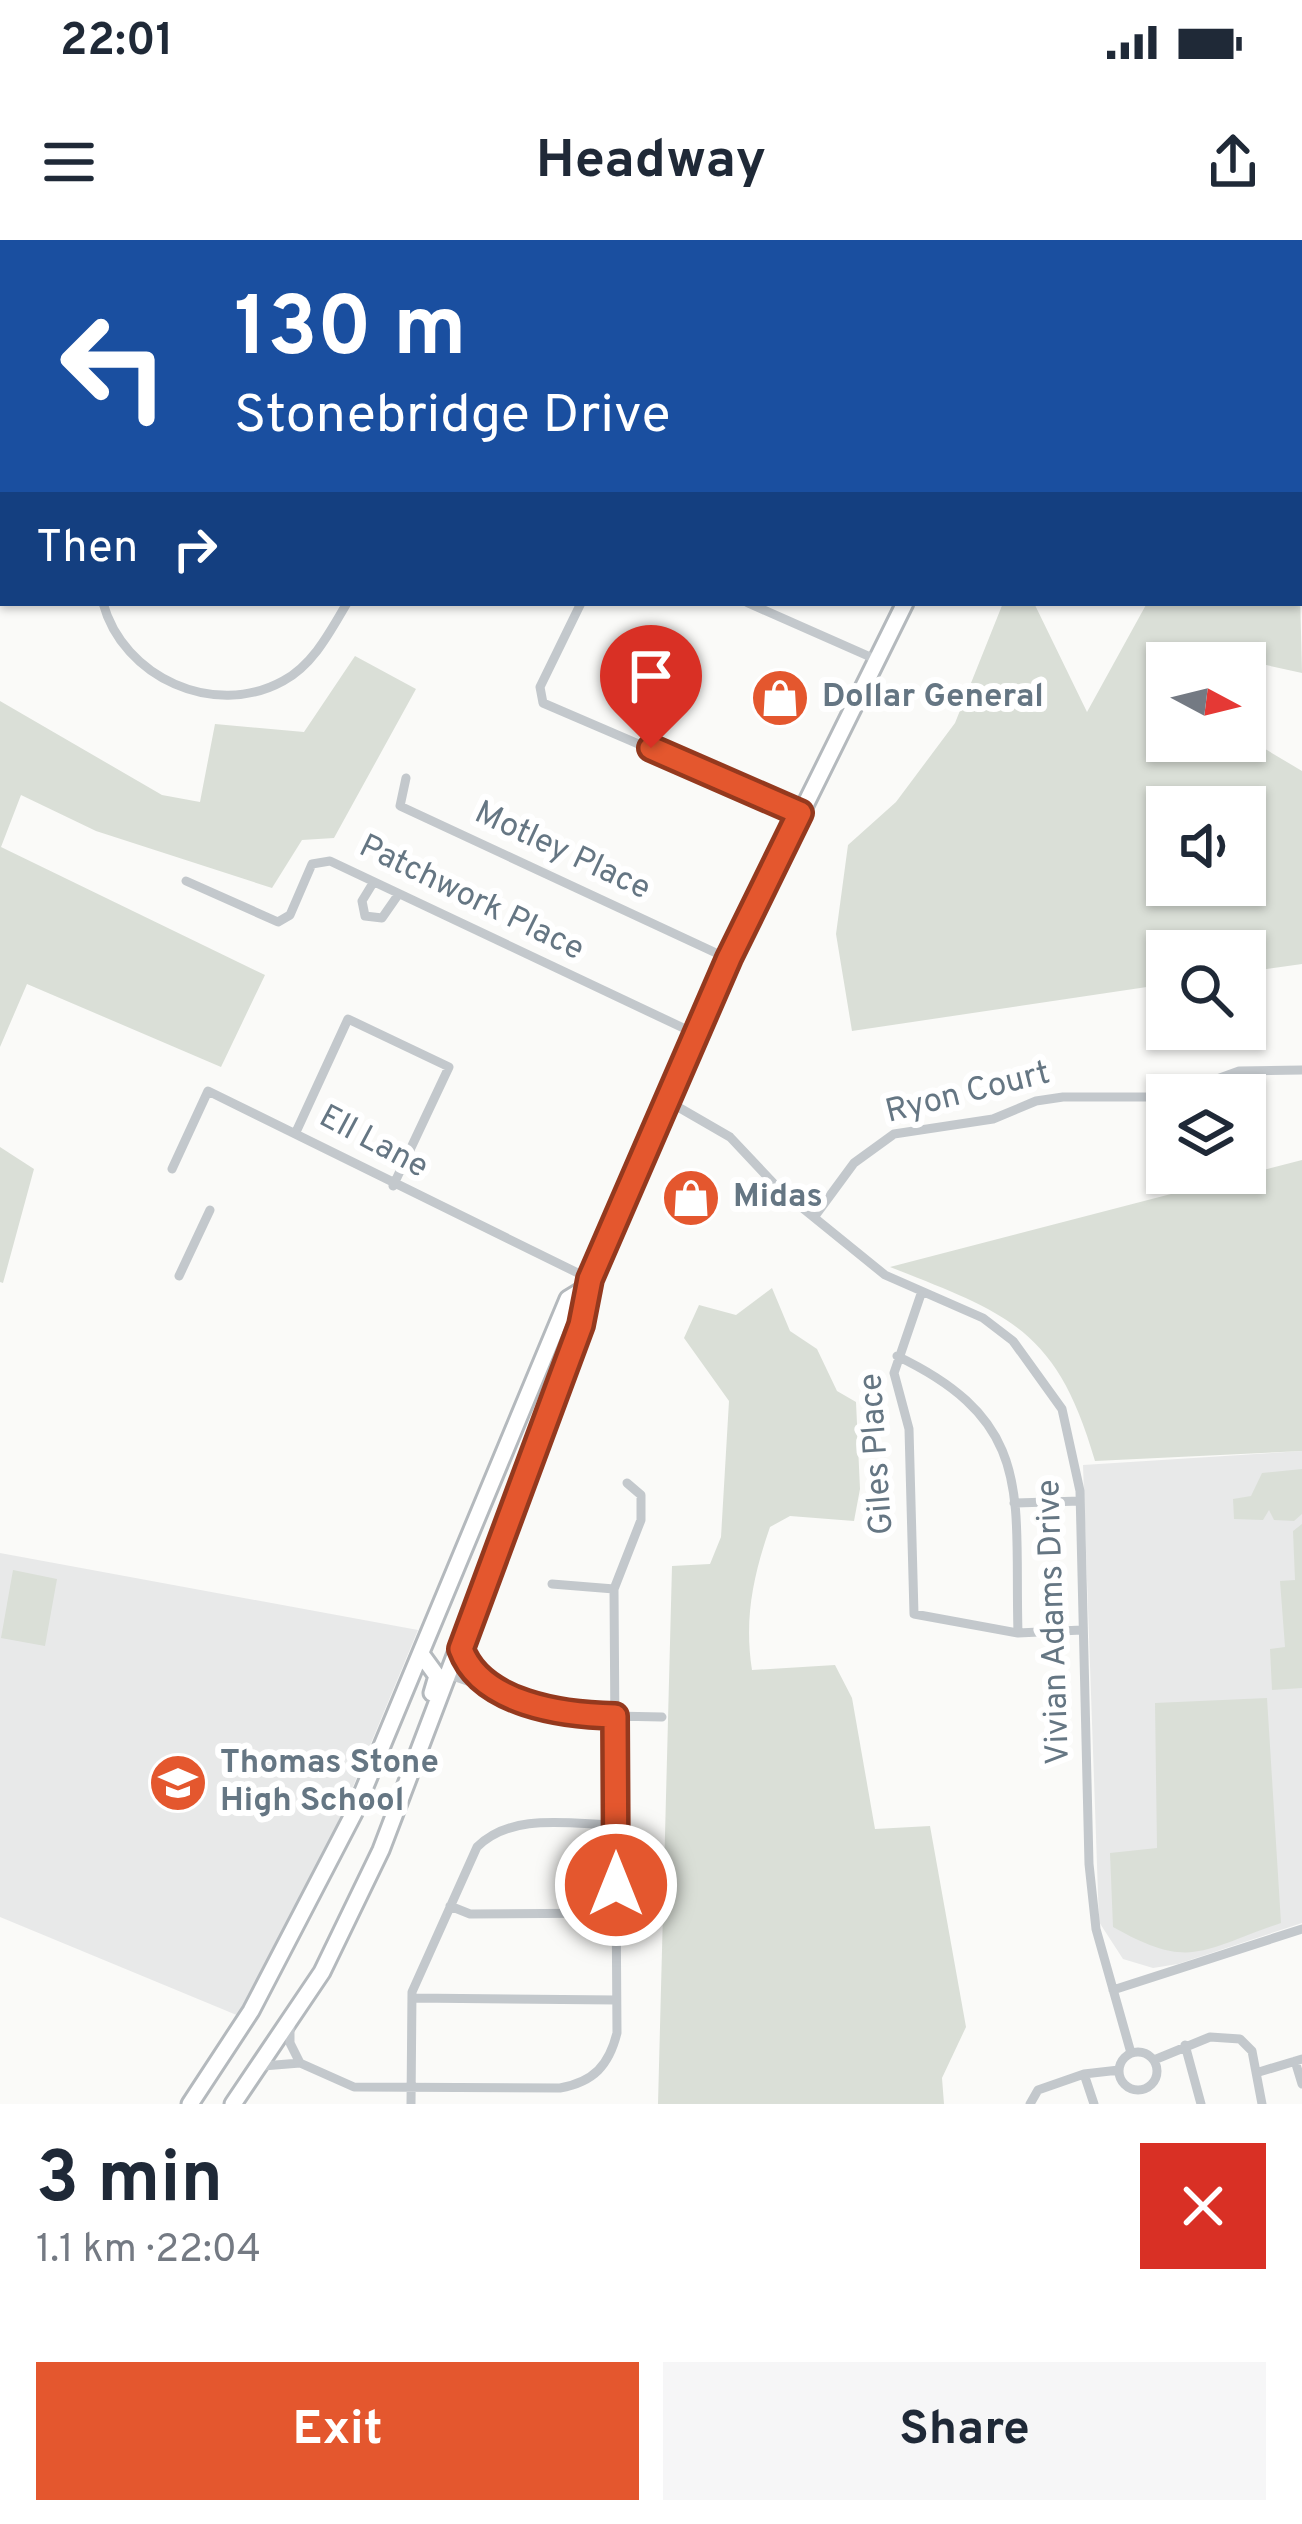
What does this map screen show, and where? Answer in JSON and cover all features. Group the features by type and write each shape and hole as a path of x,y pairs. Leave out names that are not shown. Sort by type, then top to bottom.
{"highway":[{"path":"233,2104 290,2026 352,1914 461,1649 581,1325 588,1283 729,958 903,606"},
{"path":"190,2104 249,2015 322,1878 568,1299 588,1283"},
{"path":"446,1588 433,1654 450,1675"},
{"path":"408,1782 407,1762 437,1678 421,1654"}],"street":[{"path":"104,606 123,644 146,668 187,689 228,694 261,690 301,669 345,606"},
{"path":"580,606 540,686 543,703 800,813"},
{"path":"755,606 875,659"},
{"name":"Motley Place","path":"406,778 400,806 729,958"},
{"name":"Patchwork Place","path":"186,881 278,922 290,915 317,860 330,861 696,1034"},
{"path":"374,883 362,901 365,916 382,918 398,895"},
{"path":"296,1132 348,1019 449,1067 394,1186"},
{"name":"Ryon Court","path":"1231,1074 1302,1070"},
{"name":"Ell Lane","path":"172,1169 208,1091 588,1283"},
{"name":"Ryon Court","path":"815,1216 866,1150 895,1134 993,1119 1063,1096 1146,1096"},
{"name":"Vivian Adams Drive","path":"666,1100 730,1137 779,1190 885,1274 983,1318 1041,1373 1071,1436 1080,1501 1089,1864 1096,1929 1131,2054"},
{"path":"179,1276 210,1210"},
{"name":"Giles Place","path":"921,1294 894,1373 909,1429 914,1614 1018,1633"},
{"path":"897,1356 970,1400 1003,1444 1015,1503 1018,1633 1082,1630"},
{"path":"263,2066 300,2063 354,2087 577,2085 591,2079 611,2055 616,2000 614,1589 644,1510 641,1495 627,1483"},
{"path":"1015,1503 1080,1501"},
{"path":"552,1584 614,1589"},
{"path":"461,1649 482,1683"},
{"path":"450,1675 566,1715 662,1717"},
{"path":"411,2104 412,1998 477,1847 501,1827 616,1825"},
{"path":"451,1906 470,1914 616,1913"},
{"path":"1113,1990 1302,1929"},
{"path":"412,1998 616,2000"},
{"path":"290,2026 290,2042 300,2063"},
{"path":"1030,2104 1038,2090 1084,2074 1119,2070 1131,2054 1154,2060 1210,2036 1240,2039 1252,2051 1262,2104"},
{"path":"1185,2044 1201,2104"},
{"path":"1119,2070 1127,2087 1144,2090 1157,2077 1154,2060"},
{"path":"1258,2072 1298,2060 1302,2084"},
{"path":"1084,2074 1094,2104"}],"shaded area":[{"path":"1002,606 1035,606 1087,712 1145,606 1300,606 1302,673 1266,665 1266,642 1146,642 1146,762 1266,762 1266,750 1302,771 1302,964 1266,969 1266,930 1146,930 1146,987 852,1031 836,934 848,845 896,802 955,723"},
{"path":"355,656 416,689 334,838 302,840 272,888 96,831 21,795 1,847 265,975 221,1067 27,984 0,1047 0,701 162,795 200,802 215,724 304,732"},
{"path":"0,1147 34,1169 3,1283 0,1282"},
{"path":"1302,1160 1302,1451 1095,1461 1064,1382 1023,1332 967,1299 890,1267 1171,1194 1266,1194 1266,1169"},
{"path":"772,1288 790,1331 817,1349 837,1391 856,1402 860,1489 854,1521 790,1516 770,1527 752,1598 752,1670 835,1665 852,1698 875,1829 930,1826 966,2027 942,2078 944,2104 658,2104 672,1566 710,1564 721,1537 729,1401 684,1338 699,1305 736,1315"},
{"path":"1302,1451 1302,1923 1178,1964 1153,1968 1123,1959 1099,1922 1083,1465"},
{"path":"1302,1469 1302,1514 1294,1521 1274,1520 1269,1510 1263,1520 1234,1519 1233,1499 1251,1496 1262,1473"},
{"path":"1302,1524 1302,1688 1272,1690 1270,1649 1285,1647 1280,1581 1295,1580 1293,1531"},
{"name":"Thomas Stone High School","path":"0,1553 418,1630 332,1837 239,2016 0,1917"},
{"path":"13,1570 57,1579 45,1646 1,1638"},
{"path":"1267,1698 1281,1923 1196,1952 1161,1949 1113,1927 1110,1853 1157,1848 1155,1703"}],"place":[{"name":"Dollar General","path":"780,698"},
{"name":"Midas","path":"691,1198"},
{"name":"Thomas Stone High School","path":"178,1783"}],"route":[{"path":"616,1885 615,1716 566,1715 482,1683 467,1667 461,1649 588,1307 586,1288 729,958 800,813 651,748"}]}
